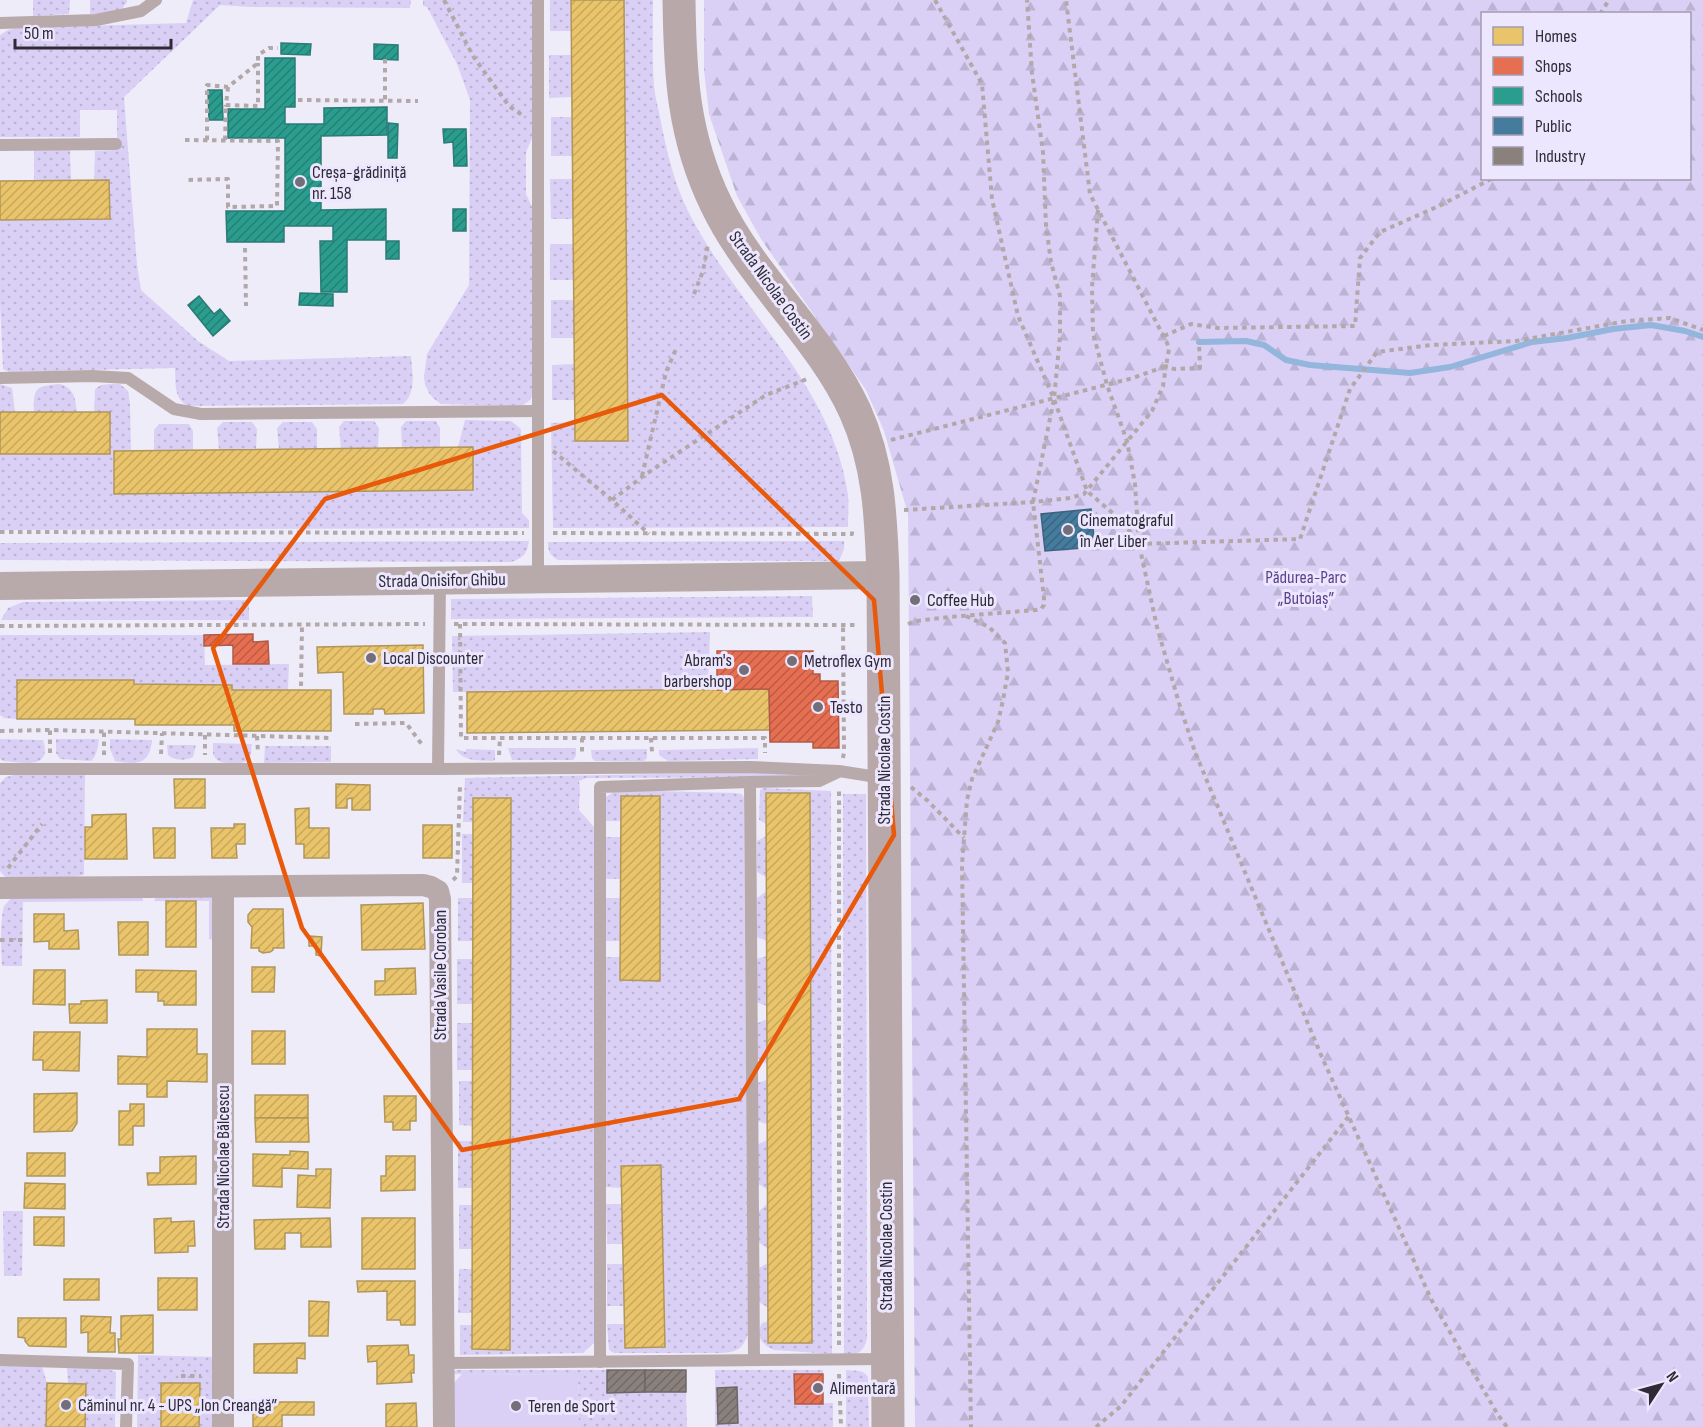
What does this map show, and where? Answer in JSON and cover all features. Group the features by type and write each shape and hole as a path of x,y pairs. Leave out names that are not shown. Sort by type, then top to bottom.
{"main road":[{"name":"Strada Nicolae Costin","path":"679,0 682,85 688,121 701,169 730,231 820,353 855,411 868,446 877,481 883,575 888,1427"}],"street":[{"name":"Strada Onisifor Ghibu","path":"0,586 883,575"},
{"name":"Strada Vasile Coroban","path":"4,879 223,887 423,885 431,886 438,891 444,1427"},
{"name":"Strada Nicolae Bălcescu","path":"223,887 224,1427"}],"lane":[{"path":"0,23 96,20 141,11 156,0"},
{"path":"538,0 538,579"},
{"path":"0,145 116,144"},
{"path":"0,378 93,376 128,378 174,409 201,414 538,411"},
{"path":"438,769 440,580"},
{"path":"0,769 765,767 839,771 884,778"},
{"path":"600,1362 600,787 819,781 839,771"},
{"path":"750,782 754,1360"},
{"path":"443,1363 887,1359"},
{"path":"0,1360 128,1364 126,1427"}],"path":[{"path":"444,0 473,56 509,106 538,126"},
{"path":"936,0 982,84 992,199 1018,316 1054,399 1087,491 1124,522 1139,544"},
{"path":"902,626 916,621 1036,610 1041,609 1044,605 1034,502 1054,399 1060,336 1060,296 1051,262 1046,225 1043,152 1032,73 1027,0"},
{"path":"880,511 1034,502 1077,497 1087,491 1156,404 1163,386 1169,350 1164,336 1090,194 1066,0"},
{"path":"226,105 258,106 258,55 269,48 278,48"},
{"path":"385,59 385,100"},
{"path":"207,140 207,86 228,87 258,63"},
{"path":"225,141 228,87"},
{"path":"298,100 418,100"},
{"path":"185,140 278,141 277,206 228,207 228,179 185,180"},
{"path":"1164,336 1191,324 1218,328 1355,326 1360,258 1380,232 1439,206 1489,180"},
{"path":"1098,210 1092,287 1093,333 1107,384 1127,441 1135,484 1139,544 1157,627 1195,752 1285,970 1432,1301 1507,1427"},
{"path":"694,294 703,271 708,243"},
{"path":"245,248 246,306"},
{"path":"1139,544 1300,539 1350,389 1377,352 1431,345 1516,341 1627,321 1670,318 1703,330"},
{"path":"901,436 1054,399 1133,378 1166,366 1174,369 1200,368 1199,342"},
{"path":"642,477 666,372 676,349"},
{"path":"612,500 642,477 766,395 807,379"},
{"path":"538,439 649,534"},
{"path":"0,532 852,534"},
{"path":"966,616 989,627 1005,643 1008,672 998,722 972,779 967,800 962,864 971,1427"},
{"path":"0,626 440,624"},
{"path":"765,767 765,738 461,738 460,624 858,625"},
{"path":"301,687 302,625"},
{"path":"841,1427 838,1359 839,771 844,752 843,625"},
{"path":"355,724 406,723 438,769"},
{"path":"50,730 50,769"},
{"path":"0,731 104,731 331,738"},
{"path":"104,731 104,769"},
{"path":"438,891 457,876 460,769"},
{"path":"884,778 900,779 911,787 935,808 964,839"},
{"path":"4,879 42,824"},
{"path":"0,940 22,939"},
{"path":"1096,1427 1121,1406 1349,1116"},
{"path":"181,1376 201,1376"}],"highlighted area":[{"path":"662,395 874,600 894,835 739,1099 462,1150 302,928 213,648 325,499"}],"green space":[{"path":"33,0 70,0 69,14 33,16"},
{"path":"90,0 127,0 127,2 121,10 90,15"},
{"path":"193,0 411,0 410,8 220,5 124,97 141,290 198,341 229,361 411,356 412,388 403,404 188,406 183,403 178,394 175,368 9,372 3,369 0,220 110,219 109,180 94,180 95,151 117,150 117,110 80,110 80,137 0,137 0,35 16,28 186,23"},
{"path":"423,0 533,0 533,136 526,152 526,194 534,211 533,395 521,406 441,404 433,398 425,385 427,354 469,285 470,100 457,64 427,7 423,6"},
{"path":"550,0 571,0 572,31 550,31"},
{"path":"624,0 653,0 654,90 667,152 678,187 707,245 780,346 823,416 838,454 848,495 848,527 553,528 551,423 575,422 575,441 628,441"},
{"name":"Pădurea-Parc „Butoiaș”","path":"704,0 1703,0 1703,1427 915,1427 908,514 884,431 866,390 761,239 737,196 709,114 704,70"},
{"path":"549,55 572,55 572,97 549,98"},
{"path":"551,117 572,117 573,156 551,156"},
{"path":"34,150 70,150 71,180 34,180"},
{"path":"550,179 573,179 573,219 551,219"},
{"path":"550,244 573,244 574,280 550,280"},
{"path":"551,300 574,300 574,338 551,338"},
{"path":"574,364 574,400 552,400 552,365"},
{"path":"0,384 12,388 15,412 0,412"},
{"path":"60,384 71,391 75,398 77,412 34,412 34,397 38,389"},
{"path":"120,384 128,391 130,404 131,450 114,451 115,494 473,490 473,447 458,447 465,420 511,421 521,429 522,513 529,520 529,528 0,530 0,454 110,412 94,412 95,389 101,385"},
{"path":"344,421 374,421 379,428 378,448 341,449 339,427"},
{"path":"406,421 436,421 440,428 440,448 402,448 401,427"},
{"path":"223,422 252,422 257,429 256,449 219,450 217,428"},
{"path":"283,422 312,422 317,429 317,449 279,449 277,428"},
{"path":"159,424 189,424 193,431 193,450 154,450 154,430"},
{"path":"529,541 524,555 511,562 0,560 0,543"},
{"path":"844,541 844,549 839,561 558,560 548,548 548,542"},
{"path":"812,596 813,617 451,619 451,599"},
{"path":"249,600 249,620 1,620 8,608 23,602"},
{"path":"710,632 708,690 453,692 452,636"},
{"path":"0,635 204,635 205,665 289,664 288,690 232,690 232,685 134,684 133,680 17,680 17,719 4,718 0,715"},
{"path":"0,739 43,740 44,756 39,761 26,763 3,761 0,759"},
{"path":"56,739 99,739 96,754 91,761 60,759 56,753"},
{"path":"110,739 152,740 151,748 145,759 129,763 115,761 110,749"},
{"path":"213,743 252,744 250,757 239,763 222,762 217,760 213,754"},
{"path":"167,745 196,745 193,757 180,760 168,755"},
{"path":"265,746 331,746 331,762 264,763"},
{"path":"508,748 576,748 576,756 573,760 512,760"},
{"path":"758,748 758,759 668,761 659,755 659,750"},
{"path":"456,749 466,752 466,749 495,750 495,760 472,760 463,756"},
{"path":"647,749 647,758 644,761 595,761 591,750"},
{"path":"758,772 818,773 818,777 586,778 579,781 579,810 594,827 597,1336 594,1343 583,1353 460,1355 460,1325 472,1325 472,1349 510,1349 511,798 473,798 473,822 463,822 465,778"},
{"path":"85,774 84,875 6,878 0,871 0,783 6,777 14,775"},
{"path":"763,788 831,791 832,1354 774,1350 763,1343 759,1332 762,1323 768,1321 768,1343 811,1343 810,793 766,793 766,824 759,820 760,790"},
{"path":"616,790 736,793 742,794 744,798 748,1334 739,1349 723,1353 614,1353 609,1350 607,1324 624,1324 625,1348 665,1347 661,1165 621,1166 622,1188 606,1187 606,957 621,957 621,980 660,980 660,796 621,796 621,821 604,821 606,797"},
{"path":"843,794 866,794 867,1338 860,1352 844,1355"},
{"path":"462,834 473,834 473,883 462,883"},
{"path":"766,836 766,877 757,872 757,841"},
{"path":"605,837 621,837 621,879 605,879"},
{"path":"767,891 767,941 757,937 757,898"},
{"path":"142,895 143,901 23,902 22,966 2,966 3,912 4,906 11,898"},
{"path":"157,895 214,896 218,941 209,939 209,901 154,901"},
{"path":"458,898 473,898 473,941 458,941"},
{"path":"606,898 621,898 621,941 606,941"},
{"path":"767,956 767,1006 756,1002 756,959"},
{"path":"457,959 473,959 473,1004 457,1004"},
{"path":"767,1019 767,1064 757,1058 756,1024"},
{"path":"457,1023 473,1023 473,1070 457,1070"},
{"path":"767,1080 767,1124 757,1121 757,1083"},
{"path":"459,1081 473,1081 472,1126 459,1125"},
{"path":"767,1140 767,1189 758,1184 757,1145"},
{"path":"458,1141 472,1141 472,1188 458,1188"},
{"path":"606,1204 622,1204 623,1244 607,1244"},
{"path":"767,1204 767,1248 757,1241 758,1212"},
{"path":"459,1205 472,1205 472,1249 459,1249"},
{"path":"3,1211 23,1211 22,1276 4,1276"},
{"path":"768,1263 768,1308 759,1302 759,1268"},
{"path":"607,1264 623,1264 624,1306 607,1306"},
{"path":"459,1269 472,1269 472,1313 458,1313"},
{"path":"138,1355 217,1357 216,1427 137,1427"},
{"path":"0,1365 42,1366 47,1383 68,1383 67,1368 104,1368 116,1372 115,1427 0,1427"},
{"path":"456,1370 607,1370 608,1392 686,1392 687,1427 579,1427 578,1375 452,1374"},
{"path":"715,1370 823,1370 823,1374 795,1375 795,1404 833,1403 833,1427 715,1427"},
{"path":"846,1370 861,1372 868,1377 869,1427 846,1427"},
{"name":"Teren de Sport","path":"462,1374 578,1375 579,1427 454,1427 453,1384"}],"building: Homes":[{"path":"571,0 624,0 628,441 575,441"},
{"path":"109,180 110,219 0,220 0,181"},
{"path":"0,412 110,412 110,454 0,454"},
{"path":"473,447 473,490 114,494 114,451"},
{"path":"423,645 424,713 385,714 384,709 373,709 373,714 344,714 343,672 318,673 317,647"},
{"path":"17,680 134,680 134,684 232,685 232,690 331,690 331,731 234,731 234,725 135,725 135,719 17,719"},
{"path":"769,689 770,730 467,733 467,692"},
{"path":"174,779 205,779 205,808 175,808"},
{"path":"336,784 370,785 370,810 352,810 352,798 347,799 347,808 336,808"},
{"path":"766,793 810,793 812,1343 768,1343"},
{"path":"621,796 660,796 660,981 620,980"},
{"path":"473,798 511,798 510,1350 472,1349"},
{"path":"309,808 309,828 329,828 329,858 304,858 304,844 296,844 295,809"},
{"path":"126,814 127,859 85,859 85,827 92,827 92,815"},
{"path":"234,824 245,824 245,844 236,844 237,858 212,858 211,828 234,828"},
{"path":"423,825 452,825 452,858 423,858"},
{"path":"153,828 175,828 175,858 154,858"},
{"path":"166,901 196,901 196,947 166,947"},
{"path":"423,903 425,949 362,950 361,905"},
{"path":"253,909 283,909 284,948 273,948 270,952 263,953 259,951 259,948 251,948 252,927 248,922 248,915"},
{"path":"34,914 64,914 64,931 78,930 79,949 49,949 49,941 34,942"},
{"path":"118,922 148,922 148,955 119,955"},
{"path":"309,936 322,937 321,956 316,955 316,946 309,946"},
{"path":"252,967 275,967 274,992 252,992"},
{"path":"415,968 416,994 375,995 375,981 385,981 385,969"},
{"path":"34,970 65,970 65,1005 33,1004"},
{"path":"136,970 196,971 196,1005 164,1005 164,1001 158,1001 158,992 136,992"},
{"path":"107,1000 107,1023 70,1023 69,1004"},
{"path":"147,1029 197,1029 197,1054 207,1054 207,1082 167,1081 167,1097 147,1097 147,1084 118,1084 118,1056 147,1057"},
{"path":"252,1031 285,1031 285,1064 252,1064"},
{"path":"34,1032 80,1032 79,1071 43,1070 43,1060 33,1060"},
{"path":"77,1093 77,1123 72,1131 34,1132 34,1094"},
{"path":"255,1095 308,1095 308,1118 255,1118"},
{"path":"384,1096 416,1096 416,1121 410,1121 410,1130 393,1130 393,1122 385,1122"},
{"path":"130,1104 144,1104 144,1126 133,1126 133,1145 119,1145 119,1111 130,1111"},
{"path":"255,1118 308,1118 309,1142 256,1142"},
{"path":"290,1151 308,1152 308,1169 282,1168 282,1187 253,1186 253,1154 290,1155"},
{"path":"27,1153 65,1153 65,1176 27,1176"},
{"path":"196,1156 196,1184 148,1185 147,1173 160,1173 160,1157"},
{"path":"386,1156 415,1156 415,1190 381,1191 381,1176 386,1176"},
{"path":"661,1165 665,1347 625,1348 621,1166"},
{"path":"316,1169 331,1169 330,1208 297,1207 298,1175 316,1176"},
{"path":"25,1183 65,1184 65,1209 24,1208"},
{"path":"34,1217 64,1217 64,1246 34,1245"},
{"path":"171,1218 171,1222 194,1221 195,1246 188,1246 188,1252 155,1253 154,1219"},
{"path":"330,1218 331,1247 301,1247 301,1233 285,1233 285,1249 255,1249 254,1220"},
{"path":"362,1218 415,1218 415,1269 362,1269"},
{"path":"158,1278 197,1278 197,1310 158,1310"},
{"path":"64,1279 99,1279 99,1300 64,1300"},
{"path":"357,1281 415,1281 415,1325 401,1325 400,1320 387,1320 387,1291 358,1292"},
{"path":"309,1301 329,1302 328,1336 309,1336"},
{"path":"153,1315 153,1353 119,1353 121,1316"},
{"path":"81,1316 111,1317 110,1333 115,1333 115,1352 88,1352 88,1332 81,1333"},
{"path":"18,1318 66,1318 66,1347 29,1346 25,1338 18,1337"},
{"path":"305,1343 305,1359 297,1358 297,1373 254,1373 254,1344"},
{"path":"408,1345 409,1355 414,1355 412,1382 377,1384 377,1361 368,1362 367,1346"},
{"name":"Căminul nr. 4 - UPS „Ion Creangă”","path":"47,1383 86,1384 85,1427 46,1427"},
{"path":"161,1383 200,1383 199,1427 161,1427"},
{"path":"253,1402 314,1402 314,1415 282,1415 282,1427 253,1427"},
{"path":"416,1403 417,1427 386,1427 386,1404"}],"building: Shops":[{"path":"253,634 253,642 268,641 269,664 233,664 233,645 204,646 204,635"},
{"path":"717,651 813,651 813,674 820,674 820,681 838,681 839,748 813,748 813,742 770,742 769,689 717,690"},
{"path":"794,1374 823,1374 823,1404 795,1404"}],"building: Schools":[{"path":"281,43 311,44 310,55 281,54"},
{"path":"374,44 398,45 398,60 374,59"},
{"path":"265,58 295,58 295,107 285,107 285,124 324,124 324,108 387,107 387,135 321,136 321,210 386,209 386,240 347,240 347,292 321,292 320,241 333,241 333,226 284,226 284,242 227,242 226,211 285,211 285,138 228,138 228,109 265,109"},
{"path":"208,90 222,90 223,120 209,120"},
{"path":"388,123 398,124 397,158 388,158"},
{"path":"443,129 466,129 467,166 454,166 453,142 444,143"},
{"path":"453,209 466,209 466,231 453,231"},
{"path":"386,241 399,241 399,259 386,259"},
{"path":"300,293 333,294 333,306 299,305"},
{"path":"199,296 214,314 220,309 230,321 213,336 188,305"}],"building: Public":[{"name":"Cinematograful în Aer Liber","path":"1091,509 1095,547 1045,551 1041,514"}],"building: Industry":[{"path":"607,1370 645,1370 645,1392 607,1393"},
{"path":"645,1370 686,1370 686,1392 645,1392"},
{"path":"737,1387 738,1423 718,1424 717,1388"}],"waterway":[{"path":"1199,342 1246,341 1264,345 1286,360 1310,365 1410,373 1450,367 1532,342 1613,329 1651,325 1703,337"}],"place":[{"name":"Creșa-grădiniță nr. 158","path":"300,182"},
{"name":"Cinematograful în Aer Liber","path":"1068,530"},
{"name":"Coffee Hub","path":"915,600"},
{"name":"Local Discounter","path":"371,658"},
{"name":"Metroflex Gym","path":"792,661"},
{"name":"Abram's barbershop","path":"744,670"},
{"name":"Testo","path":"818,707"},
{"name":"Alimentară","path":"818,1388"},
{"name":"Căminul nr. 4 - UPS „Ion Creangă”","path":"66,1405"},
{"name":"Teren de Sport","path":"516,1406"}]}
